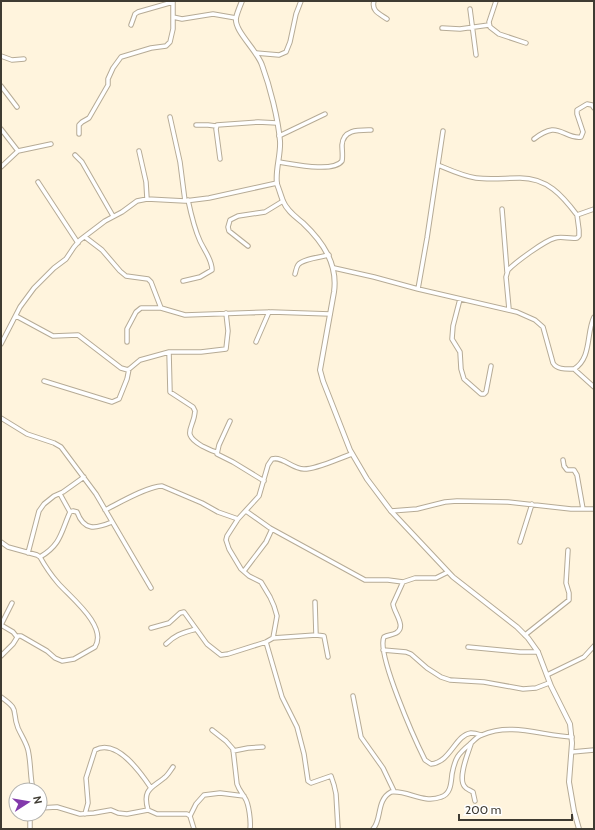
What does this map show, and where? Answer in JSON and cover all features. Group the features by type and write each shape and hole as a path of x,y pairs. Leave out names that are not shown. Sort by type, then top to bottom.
{"street":[{"path":"242,1 236,18 236,24 238,30 256,53 262,65 275,111 280,152 277,183 283,201 289,210 318,239 329,255 334,268 335,284 320,370 322,381 339,424 352,454 367,479 391,512 448,572 525,635 538,652 546,675 567,717 572,737 569,782 579,829"},
{"path":"256,53 279,56 286,52 291,38 294,19 301,1"},
{"path":"374,1 373,7 375,11 387,19"},
{"path":"489,25 496,1"},
{"path":"79,134 80,123 89,118 108,85 108,79 116,62 121,57 168,44 172,38 173,2 138,12 135,14 131,25"},
{"path":"470,9 474,28 476,55"},
{"path":"173,18 182,19 213,14 236,18"},
{"path":"442,28 454,30 489,25"},
{"path":"489,25 491,29 499,34 526,43"},
{"path":"1,56 14,60 24,59"},
{"path":"1,86 17,107"},
{"path":"534,139 553,130 575,138 581,137 583,132 577,110 587,104 592,105 594,108"},
{"path":"279,136 325,114"},
{"path":"170,117 180,162 186,200 200,241 209,257 212,270 200,277 183,281"},
{"path":"196,126 216,126 219,124 277,121"},
{"path":"216,126 220,159"},
{"path":"1,129 18,151"},
{"path":"279,162 317,167 339,165 342,161 342,144 346,135 355,130 370,130"},
{"path":"418,289 443,131"},
{"path":"1,167 18,151 51,144"},
{"path":"139,151 146,182 147,199"},
{"path":"75,155 82,162 113,216"},
{"path":"438,165 476,178 522,178 538,180 548,184 558,192 577,215 580,230 577,238 557,238 550,240 511,267 507,272"},
{"path":"38,182 78,243"},
{"path":"1,344 16,316 34,288 54,268 66,259 78,243 85,237 113,216 122,212 137,201 147,199 186,200 215,197 277,183"},
{"path":"248,246 229,231 228,227 230,220 238,216 265,212 283,201"},
{"path":"502,209 509,310"},
{"path":"577,215 594,209"},
{"path":"85,237 102,250 126,276 148,279 161,308"},
{"path":"295,274 300,263 329,255"},
{"path":"334,268 509,310 528,316 540,323 543,327 554,365 560,368 574,369 594,387"},
{"path":"460,299 453,326 452,339 460,352 461,369 464,379 481,394 484,394 486,392 491,366"},
{"path":"127,342 127,329 133,315 138,310 146,308 161,308 185,315 269,312 330,314"},
{"path":"256,342 269,312"},
{"path":"44,381 112,402 119,399 129,370 140,360 169,352 201,352 226,349 228,331 226,313"},
{"path":"16,316 53,336 78,335 121,368 129,370"},
{"path":"574,369 580,364 587,350 589,330 594,316"},
{"path":"169,352 170,392 193,407 195,411 190,430 190,437 211,451 216,452 219,456 233,462 264,481"},
{"path":"1,418 27,434 54,443 61,447 84,477 151,588"},
{"path":"216,452 230,421"},
{"path":"273,638 277,616 274,606 265,587 244,571 229,549 226,540 227,536 238,519 259,496 268,465 272,459 278,458 294,467 303,469 315,467 352,454"},
{"path":"564,460 566,469 574,470 577,475 583,509"},
{"path":"28,553 40,509 54,496 60,494 84,477"},
{"path":"105,510 143,492 158,486 162,486 202,503 218,512 238,519"},
{"path":"60,494 70,512"},
{"path":"391,512 417,509 445,502 457,501 494,501 594,509"},
{"path":"520,542 532,504"},
{"path":"70,512 73,510 77,512 82,523 92,528 112,522"},
{"path":"246,511 272,529 358,577 370,581 388,580 404,582 415,578 436,578 448,572"},
{"path":"40,557 47,553 58,542 70,512"},
{"path":"244,571 266,542 272,529"},
{"path":"1,542 8,547 40,557 53,578 90,617 95,628 98,644 74,659 62,661 55,658 48,651 26,638 20,636 17,637"},
{"path":"525,635 569,600 569,593 566,583 568,550"},
{"path":"404,582 394,604 394,608 401,625 400,629 398,632 384,636 382,639 383,650 388,669 424,760 431,764 440,762 444,760 456,744 470,733 481,735"},
{"path":"315,602 316,635"},
{"path":"12,603 1,625 13,632 17,637"},
{"path":"151,628 169,623 182,612 185,613 207,644 221,655 266,642 273,638 316,635 324,636 328,657"},
{"path":"166,644 178,634 196,629"},
{"path":"1,656 17,637"},
{"path":"266,642 282,697 297,727 306,763 308,781 311,783 329,776 332,779 336,794 338,829"},
{"path":"546,675 584,657 594,646"},
{"path":"468,647 514,652 538,652"},
{"path":"383,650 406,652 411,654 427,668 441,677 450,680 484,682 523,689 536,688 550,682"},
{"path":"591,650 594,655"},
{"path":"353,696 361,737 381,765 394,791"},
{"path":"1,698 12,705 15,711 18,727 28,749 31,782"},
{"path":"212,730 226,741 233,751 237,784 239,790 244,796 250,819 250,829"},
{"path":"375,828 378,815 387,794 394,791 427,799 445,796 451,782 456,758 463,749 481,735 500,730 515,730 572,737"},
{"path":"471,743 464,762 462,781 465,787 473,792 475,801"},
{"path":"233,751 262,747"},
{"path":"85,814 88,803 86,775 92,756 98,748 109,748 136,766 151,788"},
{"path":"572,752 594,750"},
{"path":"148,810 148,793 151,788 166,776 173,767"},
{"path":"194,829 190,816 196,804 204,795 220,793 244,796"},
{"path":"48,808 57,807 80,814 111,810 118,813 127,814 148,810 157,814 184,814 190,816"}]}
